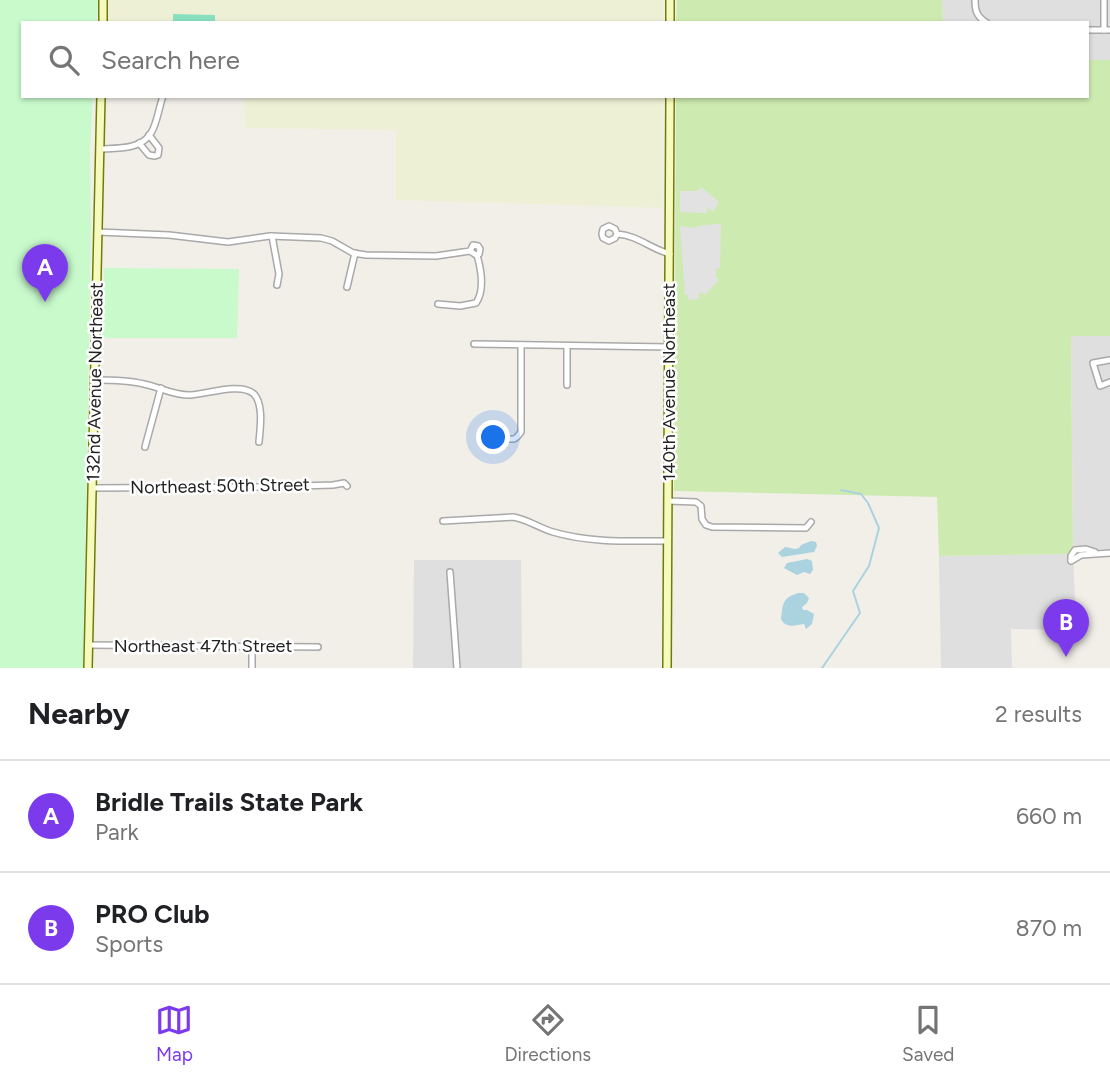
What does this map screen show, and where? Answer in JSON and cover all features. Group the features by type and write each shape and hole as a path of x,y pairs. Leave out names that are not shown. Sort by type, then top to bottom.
{"street":[{"path":"103,0 103,21"},
{"path":"670,0 670,21"},
{"path":"975,0 977,15 984,21"},
{"path":"1089,30 1107,30 1104,0"},
{"name":"132nd Avenue Northeast","path":"88,668 101,98"},
{"path":"100,149 125,148 139,143 149,135 162,98"},
{"name":"140th Avenue Northeast","path":"667,668 670,98"},
{"path":"139,143 149,155 158,155 159,148 149,135"},
{"path":"98,232 149,233 228,242 272,236 321,238 366,255 436,256 470,251 477,255 481,296 476,303 460,306 438,304"},
{"path":"617,234 633,236 652,248 670,254"},
{"path":"272,236 279,274 277,285"},
{"path":"347,287 355,253"},
{"path":"474,344 669,347"},
{"path":"492,439 514,439 521,432 521,345"},
{"path":"567,346 567,385"},
{"path":"1110,360 1093,363 1100,386 1110,382"},
{"path":"95,380 130,381 187,395 233,389 250,391 258,401 259,442"},
{"path":"145,447 161,388"},
{"name":"Northeast 50th Street","path":"93,488 263,487 344,483 347,486"},
{"path":"668,501 696,502 701,506 702,519 706,525 712,527 806,527 811,522"},
{"path":"443,521 513,517 554,533 590,540 668,541"},
{"path":"1098,553 1110,553"},
{"path":"450,572 457,668"},
{"name":"Northeast 47th Street","path":"89,645 318,647"},
{"path":"252,646 253,668"}],"shaded area":[{"path":"942,0 1110,0 1110,60 1089,60 1089,21 943,21"},
{"path":"701,187 719,202 713,212 707,207 707,213 680,212 680,191 698,191"},
{"path":"721,224 720,268 716,269 716,277 719,280 705,295 702,292 699,294 699,299 688,300 688,295 685,295 680,226 696,228"},
{"path":"1071,336 1110,336 1110,549 1073,549"},
{"path":"1073,554 1076,621 1060,630 1011,629 1012,668 941,668 939,556"},
{"path":"414,560 521,560 522,668 413,668"}],"green space":[{"path":"0,0 98,0 97,21 21,21 21,98 93,98 83,668 0,668"},
{"path":"108,0 663,0 663,21 107,21"},
{"path":"677,0 942,0 943,21 676,21"},
{"path":"173,14 215,15 215,21 173,21"},
{"path":"1089,60 1110,60 1110,336 1071,336 1073,554 939,556 937,497 674,491 676,98 1089,98"},
{"path":"244,98 663,98 662,208 396,200 396,130 245,128"},
{"path":"104,268 239,269 237,338 102,338"}],"water":[{"path":"811,541 816,542 814,552 782,557 778,553 785,547 795,549"},
{"path":"807,559 812,561 813,570 810,574 804,572 797,575 784,568 787,563"},
{"path":"798,593 804,593 809,598 802,607 803,610 814,614 812,624 806,629 804,624 788,625 781,619 784,602"}],"waterway":[{"path":"822,668 860,613 853,591 869,566 879,528 861,494 841,490"}],"place":[{"name":"Bridle Trails State Park","path":"45,302"},
{"name":"PRO Club","path":"1066,657"}]}
